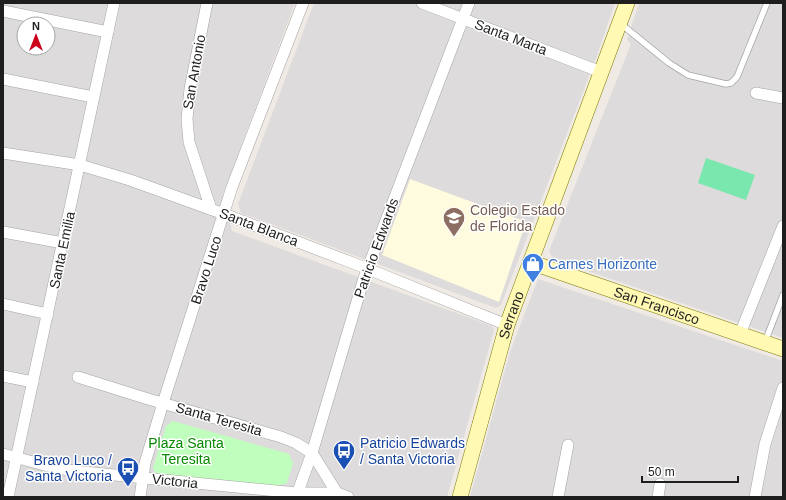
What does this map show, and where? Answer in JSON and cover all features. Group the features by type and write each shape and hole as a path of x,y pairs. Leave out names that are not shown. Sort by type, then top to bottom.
{"main road":[{"name":"Serrano","path":"460,497 507,325 627,3"},
{"name":"San Francisco","path":"530,262 783,349"}],"street":[{"name":"Santa Emilia","path":"8,497 114,3"},
{"name":"San Antonio","path":"207,3 187,104 187,119 189,142 211,209"},
{"name":"Bravo Luco","path":"140,497 146,463 163,403 232,188 303,3"},
{"name":"Santa Marta","path":"422,3 601,72"},
{"name":"Patricio Edwards","path":"296,495 312,453 367,268 469,3"},
{"path":"3,11 108,32"},
{"path":"3,79 93,97"},
{"path":"756,93 783,98"},
{"name":"Santa Blanca","path":"3,153 80,165 116,176 211,209 367,268 507,325"},
{"path":"740,334 783,226"},
{"path":"3,232 63,244"},
{"path":"3,304 48,314"},
{"path":"3,376 33,382"},
{"name":"Santa Teresita","path":"78,377 281,437 296,443 312,453 337,493"},
{"path":"755,497 765,444 783,388"},
{"path":"558,497 568,445"},
{"name":"Victoria","path":"3,454 52,467 74,471 296,495 337,493 348,497"},
{"path":"658,497 660,484"}],"lane":[{"path":"620,23 681,71 695,77 726,84 731,83 737,77 767,3"},
{"path":"765,342 783,295"}],"shaded area":[{"path":"3,3 295,3 223,194 232,231 492,326 494,330 447,497 3,497"},
{"path":"314,3 615,3 596,58 501,305 496,308 241,213 238,204"},
{"path":"639,3 783,3 783,338 553,259 549,251 631,44 627,40"},
{"name":"Colegio Estado de Florida","path":"410,179 526,222 499,302 382,255"},
{"path":"538,279 783,361 783,497 470,497 510,352"}],"green space":[{"path":"706,158 755,175 746,200 698,183"},
{"name":"Plaza Santa Teresita","path":"173,421 289,454 293,463 287,483 277,486 156,473 153,468 166,426"}],"place":[{"name":"Colegio Estado de Florida","path":"454,238"},
{"name":"Carnes Horizonte","path":"533,284"},
{"name":"Patricio Edwards / Santa Victoria","path":"344,470"},
{"name":"Bravo Luco / Santa Victoria","path":"128,488"}]}
